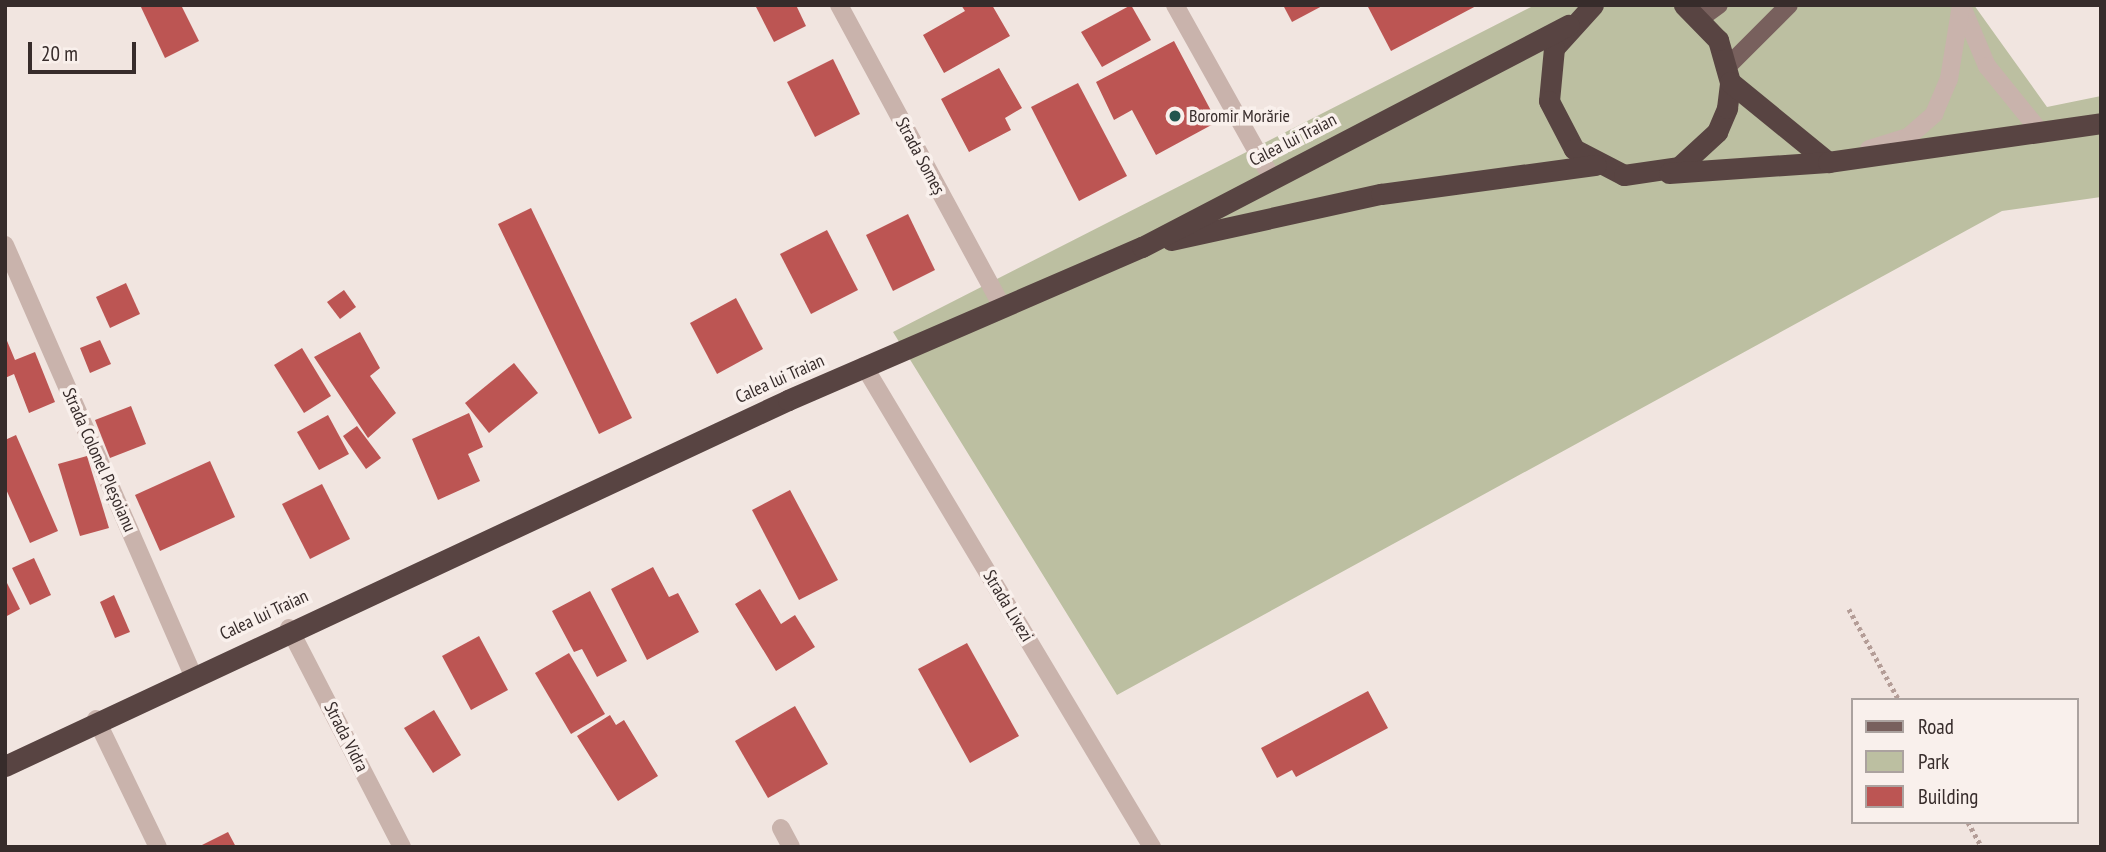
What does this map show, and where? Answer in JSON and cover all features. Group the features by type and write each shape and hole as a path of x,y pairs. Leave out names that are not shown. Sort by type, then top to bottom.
{"highway":[{"path":"1593,5 1569,25 1554,48 1549,101 1565,138 1596,165"},
{"path":"1684,5 1702,18 1729,74 1828,162"},
{"name":"Calea lui Traian","path":"5,766 96,719 289,628 864,366 1142,247 1271,177 1569,25"},
{"path":"1654,174 1700,152 1717,132 1729,74"},
{"path":"1142,247 1381,194 1596,165 1654,174 1828,162 2042,135 2101,122"}],"main road":[{"path":"1702,18 1719,5"},
{"path":"1729,74 1789,5"}],"street":[{"name":"Strada Someș","path":"839,5 1002,306"},
{"path":"1175,5 1271,177"},
{"path":"1828,162 1924,127 1949,79 1962,5"},
{"path":"1962,5 1987,66 2042,135"},
{"path":"1924,127 1950,147"},
{"name":"Strada Colonel Pleșoianu","path":"5,245 192,674"},
{"name":"Strada Livezi","path":"864,366 1152,847"},
{"name":"Strada Vidra","path":"289,628 402,847"},
{"path":"96,719 158,847"},
{"path":"780,828 792,847"}],"path":[{"path":"1849,609 1898,698"},
{"path":"1969,824 1982,847"}],"green space":[{"path":"1535,5 1974,5 2047,107 2101,96 2101,197 2002,211 1117,695 893,332"}],"building":[{"path":"140,5 181,5 199,41 165,58"},
{"path":"755,5 796,5 806,26 774,42"},
{"path":"961,5 992,5 1010,36 944,73 923,35 965,11"},
{"path":"1131,5 1151,40 1102,67 1081,32"},
{"path":"1283,5 1324,5 1292,22"},
{"path":"1367,5 1478,5 1391,51"},
{"path":"1174,41 1217,122 1156,155 1132,110 1114,120 1096,82"},
{"path":"833,59 860,114 815,137 787,82"},
{"path":"999,68 1022,108 1005,118 1011,130 969,152 941,99"},
{"path":"1078,83 1127,176 1079,201 1031,107"},
{"path":"531,208 632,418 599,434 498,224"},
{"path":"908,214 935,270 893,291 866,235"},
{"path":"827,230 858,290 811,314 780,254"},
{"path":"126,283 140,314 110,328 96,297"},
{"path":"344,290 356,307 340,319 327,302"},
{"path":"736,298 763,349 717,374 690,323"},
{"path":"360,332 380,368 370,376 396,413 368,438 314,357"},
{"path":"5,336 15,360 35,352 55,402 29,413 14,374 5,378"},
{"path":"100,340 111,364 90,373 80,348"},
{"path":"302,348 331,396 304,413 274,365"},
{"path":"514,363 538,393 489,433 465,403"},
{"path":"131,406 146,444 110,458 95,420"},
{"path":"469,413 483,447 468,454 480,481 438,500 412,439"},
{"path":"328,415 349,454 319,470 297,432"},
{"path":"357,426 381,458 366,469 343,436"},
{"path":"16,435 58,531 30,543 5,487 5,440"},
{"path":"87,456 109,528 80,536 58,464"},
{"path":"210,461 235,517 160,551 135,495"},
{"path":"322,484 350,539 310,559 282,504"},
{"path":"790,490 838,580 799,600 752,510"},
{"path":"34,558 51,595 30,605 12,568"},
{"path":"653,567 669,597 678,593 699,632 647,660 611,589"},
{"path":"5,579 20,609 5,617"},
{"path":"760,589 781,624 795,615 815,647 776,671 735,604"},
{"path":"590,591 627,661 597,677 582,649 574,652 552,611"},
{"path":"114,595 130,632 115,638 100,602"},
{"path":"479,636 508,690 471,710 442,656"},
{"path":"967,643 1019,736 970,763 918,669"},
{"path":"569,653 605,714 571,734 535,673"},
{"path":"1368,691 1388,728 1296,777 1292,770 1277,778 1261,748"},
{"path":"795,706 828,764 768,798 735,741"},
{"path":"434,710 461,755 433,773 404,728"},
{"path":"610,715 616,725 624,720 658,776 618,801 577,736"},
{"path":"228,832 236,847 198,847"}],"place":[{"name":"Boromir Morărie","path":"1175,116"}]}
